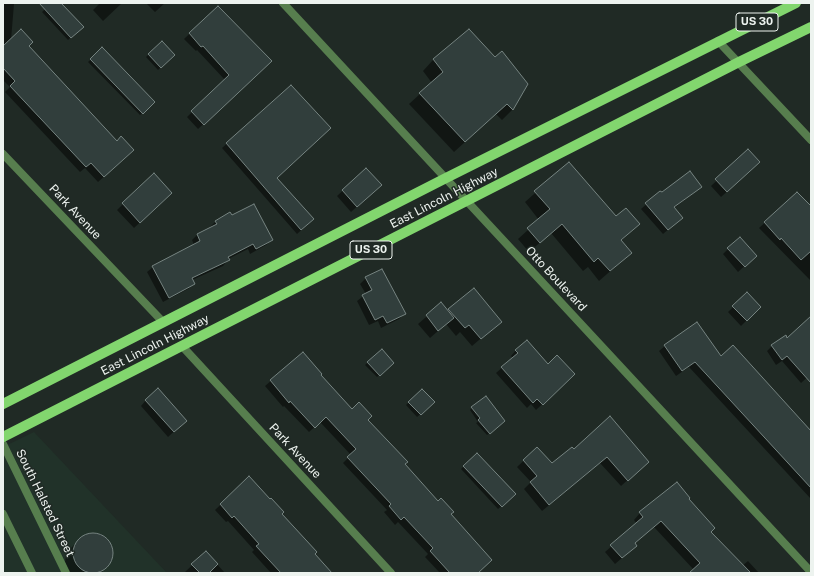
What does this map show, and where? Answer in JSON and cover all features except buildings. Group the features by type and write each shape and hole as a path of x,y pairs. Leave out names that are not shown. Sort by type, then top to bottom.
{"main road":[{"name":"East Lincoln Highway","path":"3,404 446,178 796,3"},
{"name":"East Lincoln Highway","path":"3,437 739,62 811,27"}],"street":[{"name":"Otto Boulevard","path":"283,3 811,572"},
{"path":"718,41 811,140"},
{"name":"Park Avenue","path":"3,154 162,322"},
{"name":"Park Avenue","path":"182,346 391,573"},
{"name":"South Halsted Street","path":"3,444 66,573"},
{"path":"3,514 32,573"}],"shaded area":[{"path":"34,432 167,573 3,573 3,447"}]}
